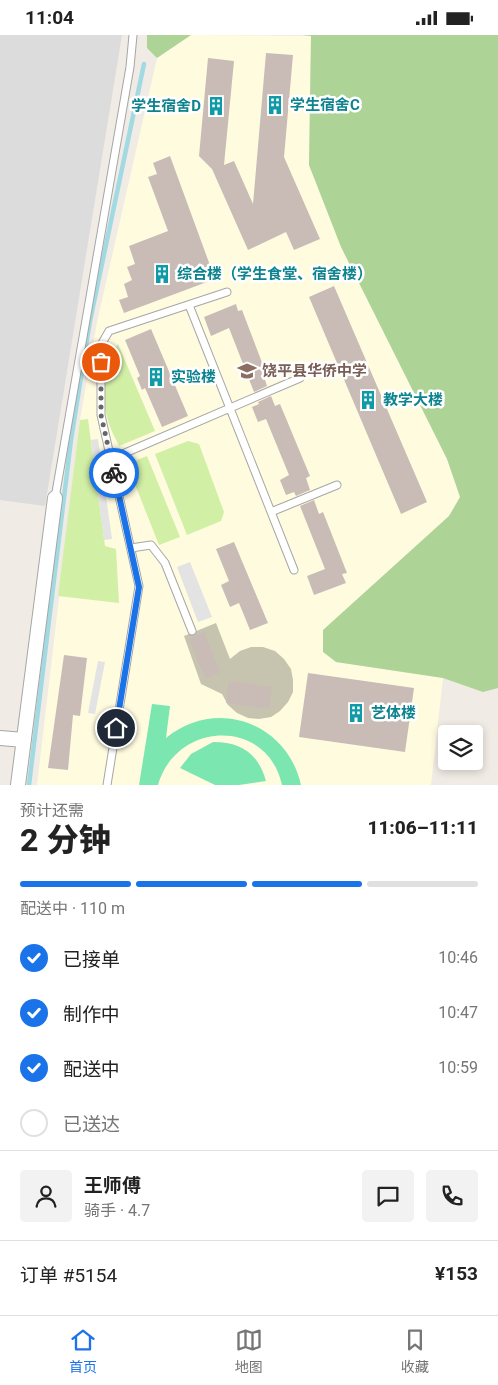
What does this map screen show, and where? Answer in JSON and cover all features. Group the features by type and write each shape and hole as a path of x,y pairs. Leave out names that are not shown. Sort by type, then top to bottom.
{"street":[{"path":"18,785 55,498"},
{"path":"0,737 24,740"}],"lane":[{"path":"55,498 130,67 133,35"},
{"path":"107,785 139,587 101,415 101,345 110,331 228,292"},
{"path":"189,305 294,570"},
{"path":"111,459 300,377"},
{"path":"271,511 337,485"},
{"path":"130,548 151,545 165,563 192,631"}],"shaded area":[{"path":"0,35 122,35 45,506 0,500"},
{"name":"饶平县华侨中学","path":"191,35 311,36 309,166 447,459 461,497 449,516 404,559 336,662 443,678 431,785 37,785 80,420 97,322 157,58"},
{"path":"98,439 112,539 104,540 91,440"},
{"path":"190,562 212,617 198,622 177,567"},
{"path":"216,623 230,659 240,651 251,647 263,647 275,651 291,669 293,692 288,702 271,717 248,718 237,713 228,705 222,694 201,684 184,636"},
{"path":"98,661 105,662 95,714 88,713"}],"green space":[{"path":"147,35 191,35 157,58 147,48"},
{"path":"302,35 498,35 498,688 483,692 443,678 336,662 323,652 323,630 449,516 460,497 447,459 341,247 309,165 311,36"},
{"path":"118,344 155,431 119,446 108,421 104,399 106,368"},
{"path":"88,419 105,546 116,549 119,603 58,596 80,420"},
{"path":"188,441 199,444 224,512 221,521 187,535 155,454"},
{"path":"147,456 180,537 159,545 127,464"},
{"path":"152,704 170,706 166,738 185,726 206,719 227,718 247,723 265,732 281,745 293,763 301,785 282,785 273,763 259,747 241,738 221,735 201,739 183,748 168,764 158,785 139,785"},
{"path":"213,742 232,744 247,751 258,763 266,781 239,785 215,785 180,768 191,754"}],"building":[{"path":"266,53 293,55 284,157 320,239 294,250 286,232 248,250 212,169 199,156 208,58 234,61 224,165 234,161 253,204"},
{"path":"170,156 215,279 124,313 119,300 128,297 124,284 132,280 127,267 135,264 129,246 168,231 148,177 157,174 153,163"},
{"name":"教学大楼","path":"334,286 427,502 401,514 309,297"},
{"path":"236,304 238,311 242,310 266,373 263,374 267,386 254,392 229,328 211,336 204,317"},
{"name":"实验楼","path":"151,329 188,416 162,427 145,388 142,390 137,378 140,376 125,340"},
{"path":"271,396 275,406 280,404 310,476 306,478 310,490 296,496 294,492 286,495 280,480 289,475 266,419 258,422 252,407"},
{"path":"314,500 319,514 323,512 347,573 342,574 346,583 314,595 307,576 325,569 300,506"},
{"path":"234,542 268,623 250,630 239,603 230,607 221,585 229,581 216,549"},
{"path":"204,632 220,672 205,678 189,639"},
{"path":"64,655 87,658 80,716 73,715 68,770 48,768"},
{"name":"艺体楼","path":"308,673 414,688 405,752 299,737"},
{"path":"229,681 272,687 269,709 226,703"}],"waterway":[{"path":"29,785 71,440 90,321 144,64"}],"way so far":[{"path":"101,362 101,415 114,473"}],"place":[{"name":"学生宿舍C","path":"275,105"},
{"name":"学生宿舍D","path":"216,106"},
{"name":"综合楼（学生食堂、宿舍楼）","path":"162,274"},
{"name":"饶平县华侨中学","path":"247,371"},
{"name":"实验楼","path":"156,377"},
{"name":"教学大楼","path":"368,400"},
{"name":"艺体楼","path":"356,713"}],"route":[{"path":"114,473 139,587 116,728"}]}
